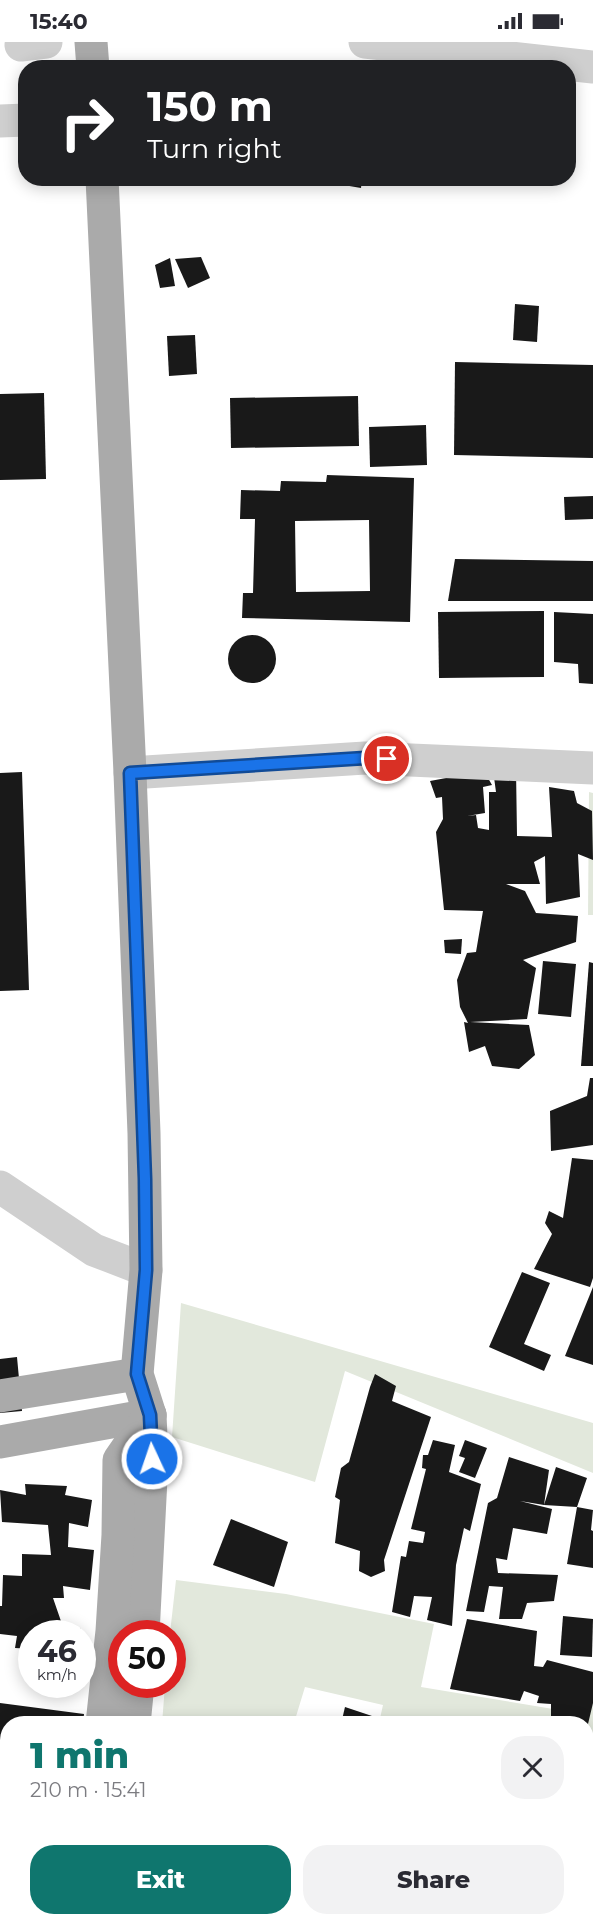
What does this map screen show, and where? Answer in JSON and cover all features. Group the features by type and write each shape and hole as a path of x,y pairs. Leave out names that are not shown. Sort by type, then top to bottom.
{"main road":[{"path":"90,42 92,60"},
{"path":"102,186 130,773 144,1133 146,1270 137,1374 150,1415 152,1459 143,1620"},
{"path":"0,1396 137,1374"},
{"path":"0,1442 150,1415"},
{"path":"103,1716 112,1631 118,1535 119,1460 150,1415"},
{"path":"135,1716 137,1698"}],"street":[{"path":"365,42 529,60"},
{"path":"576,65 593,67"},
{"path":"0,121 18,120"},
{"path":"130,773 365,758 593,768"},
{"path":"0,1187 94,1250 146,1270"}],"shaded area":[{"path":"589,792 593,793 593,915 588,915"},
{"path":"181,1303 593,1423 593,1473 345,1371 315,1482 172,1437"},
{"path":"176,1580 286,1594 434,1624 421,1687 589,1715 593,1692 593,1716 381,1716 383,1705 305,1687 296,1716 163,1716 164,1698 186,1698 186,1620 171,1620"}],"building":[{"path":"201,257 210,278 188,288 175,259"},
{"path":"170,258 175,286 160,288 155,265"},
{"path":"515,304 539,306 537,342 513,340"},
{"path":"195,335 197,374 169,376 167,336"},
{"path":"455,362 593,365 593,458 454,455"},
{"path":"44,393 46,479 0,480 0,394"},
{"path":"358,396 359,446 231,448 230,398"},
{"path":"426,425 427,465 370,467 369,427"},
{"path":"327,475 414,478 410,622 242,618 243,593 253,593 255,519 240,519 241,490 280,491 281,481 326,482","holes":["369,520 370,591 296,592 295,521"]},
{"path":"593,496 593,519 565,520 564,497"},
{"path":"455,559 593,561 593,601 448,601"},
{"path":"544,611 544,677 439,678 438,612"},
{"path":"554,612 593,614 593,684 579,683 578,664 554,662"},
{"path":"252,635 269,642 276,659 269,676 252,683 235,676 228,659 235,642"},
{"path":"516,769 517,836 552,837 549,787 574,791 577,803 592,811 593,860 578,854 580,897 546,904 545,856 534,862 540,884 506,884 525,891 536,913 578,916 576,942 523,960 536,968 527,1019 470,1022 529,1025 535,1055 519,1069 492,1066 485,1046 469,1052 464,1022 468,1023 460,1007 457,980 467,953 476,952 483,911 444,910 436,832 443,819 442,797 436,798 430,781 484,771 492,785 483,787 485,813 467,816 476,815 478,828 489,830 489,792 496,792 493,770"},
{"path":"22,772 29,990 0,991 0,773"},
{"path":"462,939 461,954 445,953 444,940"},
{"path":"543,961 576,964 571,1017 538,1014"},
{"path":"589,962 593,963 593,1066 581,1066"},
{"path":"590,1078 593,1078 593,1145 551,1151 550,1111 587,1096"},
{"path":"572,1158 593,1160 593,1278 590,1287 534,1269 552,1234 545,1223 549,1211 563,1218"},
{"path":"522,1272 550,1283 524,1344 551,1355 544,1371 489,1347"},
{"path":"593,1287 593,1365 565,1356"},
{"path":"17,1357 22,1411 0,1413 0,1359"},
{"path":"375,1374 396,1386 392,1401 431,1417 384,1560 385,1571 371,1577 359,1571 360,1551 335,1543 340,1500 335,1497 341,1468 349,1462"},
{"path":"433,1440 455,1445 449,1472 481,1484 470,1531 464,1528 456,1565 452,1626 427,1620 432,1597 414,1596 410,1617 392,1612 401,1556 406,1557 409,1541 423,1543 425,1532 411,1529 426,1469 422,1468 423,1455 428,1455"},
{"path":"465,1440 487,1448 475,1478 459,1472 465,1458 459,1456"},
{"path":"509,1457 549,1470 544,1505 520,1501 552,1509 547,1534 513,1528 507,1560 496,1558 498,1573 558,1575 554,1601 527,1603 522,1619 499,1619 503,1587 489,1586 484,1612 466,1611 488,1503 497,1498"},
{"path":"556,1467 587,1478 577,1507 544,1505"},
{"path":"25,1484 67,1486 65,1495 92,1500 88,1527 69,1523 68,1547 94,1550 90,1590 63,1586 64,1598 53,1598 61,1620 18,1620 18,1648 15,1648 17,1636 0,1634 3,1575 22,1576 22,1554 51,1555 48,1525 2,1522 0,1490 26,1495"},
{"path":"577,1507 593,1510 591,1530 593,1531 593,1568 567,1564"},
{"path":"231,1519 288,1542 274,1587 213,1565"},
{"path":"563,1616 593,1619 592,1657 560,1655"},
{"path":"467,1619 537,1631 534,1666 543,1667 547,1660 593,1672 593,1703 590,1716 551,1716 551,1704 537,1703 539,1696 524,1691 520,1701 450,1689"},
{"path":"0,1703 84,1714 84,1716 0,1716"},
{"path":"345,1707 372,1716 343,1716"}],"route":[{"path":"152,1459 150,1415 137,1374 146,1270 145,1179 130,773 365,758 387,759"}]}
